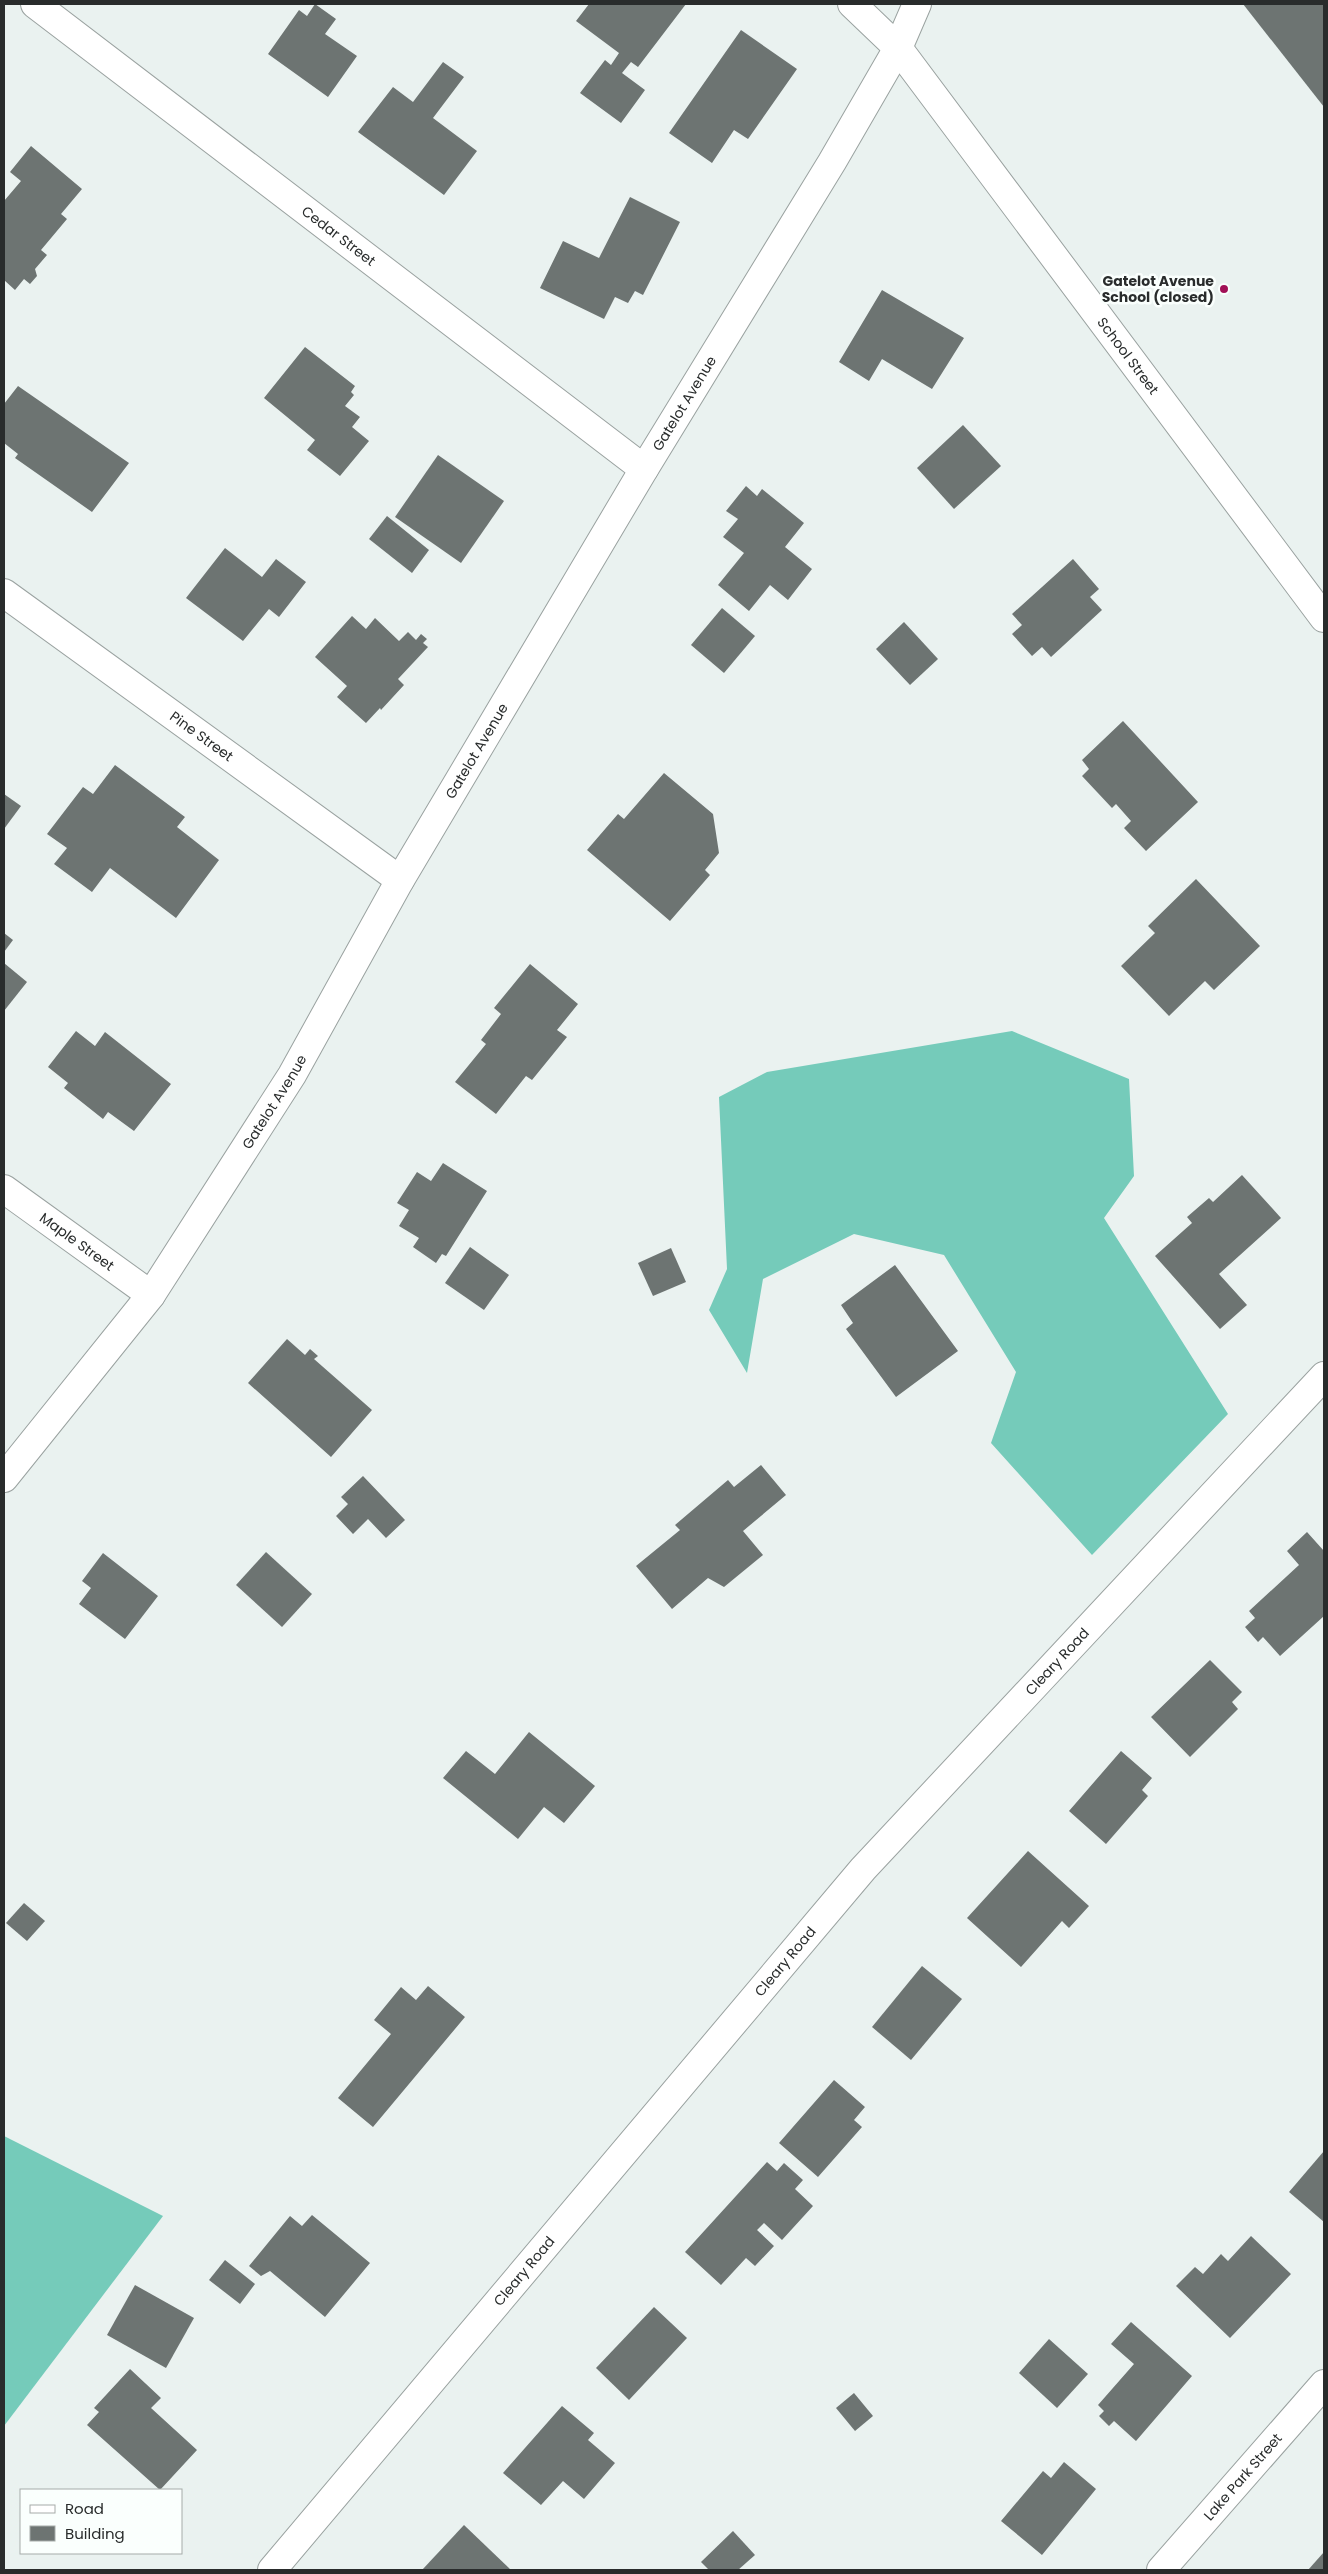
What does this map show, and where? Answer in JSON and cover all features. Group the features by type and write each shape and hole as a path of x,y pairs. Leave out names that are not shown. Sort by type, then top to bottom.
{"street":[{"name":"Cedar Street","path":"35,4 644,469"},
{"name":"School Street","path":"852,4 898,48 1324,618"},
{"name":"Gatelot Avenue","path":"4,1478 151,1295 292,1075 400,880 644,469 832,162 898,48 917,4"},
{"name":"Pine Street","path":"4,593 400,880"},
{"name":"Maple Street","path":"4,1188 151,1295"},
{"name":"Cleary Road","path":"272,2570 863,1869 1324,1376"},
{"name":"Lake Park Street","path":"1161,2570 1324,2384"}],"green space":[{"path":"1012,1031 1129,1079 1134,1176 1104,1218 1228,1414 1092,1555 991,1443 1016,1372 944,1255 854,1234 763,1279 747,1373 709,1310 727,1269 719,1097 767,1072"},
{"path":"4,2136 163,2216 4,2426"}],"building":[{"path":"315,4 336,19 325,34 357,56 328,97 268,54 299,10 307,16"},
{"path":"589,4 686,4 638,67 631,62 622,73 645,90 621,123 580,93 605,60 611,65 619,53 576,21"},
{"path":"1243,4 1324,4 1324,107"},
{"path":"741,30 797,69 748,139 734,130 712,163 669,133"},
{"path":"443,62 464,77 433,118 477,151 444,195 358,132 393,87 413,102"},
{"path":"31,146 82,189 61,214 67,219 41,250 47,255 35,269 37,276 30,284 24,279 15,290 4,280 4,201 21,181 10,172"},
{"path":"630,197 680,222 643,295 635,291 628,303 615,297 604,319 540,288 563,241 599,258"},
{"path":"882,290 964,338 932,389 882,359 869,381 839,362"},
{"path":"305,347 355,386 351,392 354,395 345,406 360,417 352,427 369,441 340,476 307,450 315,440 264,398"},
{"path":"18,386 129,463 92,512 15,458 18,454 4,443 4,404"},
{"path":"963,425 1001,466 954,509 917,468"},
{"path":"438,455 504,501 461,563 395,517"},
{"path":"746,486 757,496 762,489 804,523 785,547 812,569 788,600 770,585 749,611 718,585 744,553 723,537 738,519 726,511"},
{"path":"387,516 429,550 412,573 369,539"},
{"path":"225,548 262,577 276,559 306,582 279,617 269,609 243,641 186,598"},
{"path":"1073,559 1099,589 1090,597 1102,610 1051,657 1042,647 1032,656 1012,634 1022,625 1012,614"},
{"path":"722,608 755,636 724,673 691,645"},
{"path":"352,616 366,629 375,618 399,641 408,632 416,640 421,634 427,639 423,643 428,647 398,679 404,685 366,723 337,697 347,686 315,657"},
{"path":"904,622 938,659 910,685 876,649"},
{"path":"1123,721 1198,802 1146,851 1124,828 1131,821 1116,804 1112,808 1082,776 1089,769 1082,760"},
{"path":"115,765 185,817 177,827 219,860 176,918 110,868 92,892 54,864 67,848 47,834 83,787 93,794"},
{"path":"664,773 713,814 719,853 705,870 710,875 670,921 587,850 618,814 624,819"},
{"path":"4,794 21,806 4,829"},
{"path":"1196,879 1260,946 1214,990 1205,981 1169,1016 1121,966 1155,933 1148,926"},
{"path":"4,933 13,940 4,952"},
{"path":"4,963 27,982 4,1011"},
{"path":"530,964 578,1004 557,1030 567,1037 532,1080 526,1076 496,1114 455,1082 486,1044 481,1040 501,1014 494,1008"},
{"path":"76,1031 95,1046 105,1032 171,1084 134,1131 108,1112 103,1119 64,1088 68,1083 48,1067"},
{"path":"443,1163 487,1191 446,1256 442,1254 436,1263 413,1247 419,1238 399,1226 409,1210 397,1203 417,1172 431,1181"},
{"path":"1242,1175 1281,1218 1219,1274 1247,1305 1220,1329 1155,1256 1192,1223 1187,1217 1209,1198 1213,1202"},
{"path":"470,1247 509,1275 484,1310 445,1283"},
{"path":"671,1248 686,1282 653,1296 638,1263"},
{"path":"895,1265 958,1351 896,1397 846,1329 853,1323 841,1305"},
{"path":"287,1339 305,1355 310,1349 318,1356 314,1359 372,1410 331,1457 248,1383"},
{"path":"761,1465 786,1495 743,1531 763,1555 724,1587 708,1578 672,1609 636,1566 680,1530 675,1525 728,1480 734,1487"},
{"path":"363,1476 405,1520 386,1538 368,1519 353,1534 336,1516 348,1504 341,1497"},
{"path":"1307,1532 1324,1551 1324,1616 1280,1656 1263,1637 1258,1642 1245,1627 1255,1618 1249,1611 1299,1565 1287,1551"},
{"path":"266,1552 312,1594 282,1627 236,1585"},
{"path":"103,1553 158,1596 125,1639 79,1604 91,1588 82,1581"},
{"path":"1210,1660 1242,1692 1232,1702 1238,1709 1190,1757 1151,1717"},
{"path":"529,1732 595,1786 564,1823 544,1807 518,1839 443,1778 466,1751 495,1774"},
{"path":"1121,1751 1152,1778 1142,1790 1148,1796 1106,1844 1069,1811"},
{"path":"1028,1851 1089,1906 1069,1928 1062,1921 1021,1967 967,1918"},
{"path":"24,1903 45,1921 27,1941 6,1923"},
{"path":"922,1966 962,1999 911,2060 872,2027"},
{"path":"428,1986 465,2017 373,2127 338,2098 391,2034 374,2020 401,1987 416,2000"},
{"path":"834,2080 865,2107 854,2120 862,2127 818,2177 779,2143"},
{"path":"1324,2151 1324,2222 1289,2192"},
{"path":"767,2162 777,2171 784,2163 803,2180 795,2189 813,2206 782,2240 764,2223 757,2230 774,2246 755,2266 746,2258 721,2285 685,2252"},
{"path":"312,2215 370,2263 325,2317 270,2271 261,2276 249,2266 290,2216 302,2226"},
{"path":"1251,2236 1291,2274 1230,2338 1176,2286 1195,2267 1203,2274 1221,2254 1228,2261"},
{"path":"225,2260 255,2284 240,2304 209,2280"},
{"path":"135,2285 194,2318 166,2368 107,2335"},
{"path":"654,2307 687,2338 629,2400 596,2368"},
{"path":"1131,2322 1192,2376 1136,2441 1114,2421 1109,2426 1099,2416 1104,2411 1098,2405 1134,2364 1111,2344"},
{"path":"1049,2339 1088,2374 1057,2408 1019,2373"},
{"path":"130,2369 161,2398 151,2408 197,2450 159,2489 87,2425 99,2412 94,2408"},
{"path":"854,2393 873,2416 855,2431 836,2408"},
{"path":"562,2406 594,2433 588,2440 615,2463 584,2499 563,2481 541,2505 503,2473"},
{"path":"1064,2462 1096,2489 1042,2555 1001,2521 1043,2471 1051,2478"},
{"path":"464,2525 511,2570 422,2570"},
{"path":"733,2531 755,2555 738,2570 709,2570 701,2562"},
{"path":"1324,2552 1324,2570 1308,2570"}],"place":[{"name":"Gatelot Avenue School (closed)","path":"1224,289"}]}
